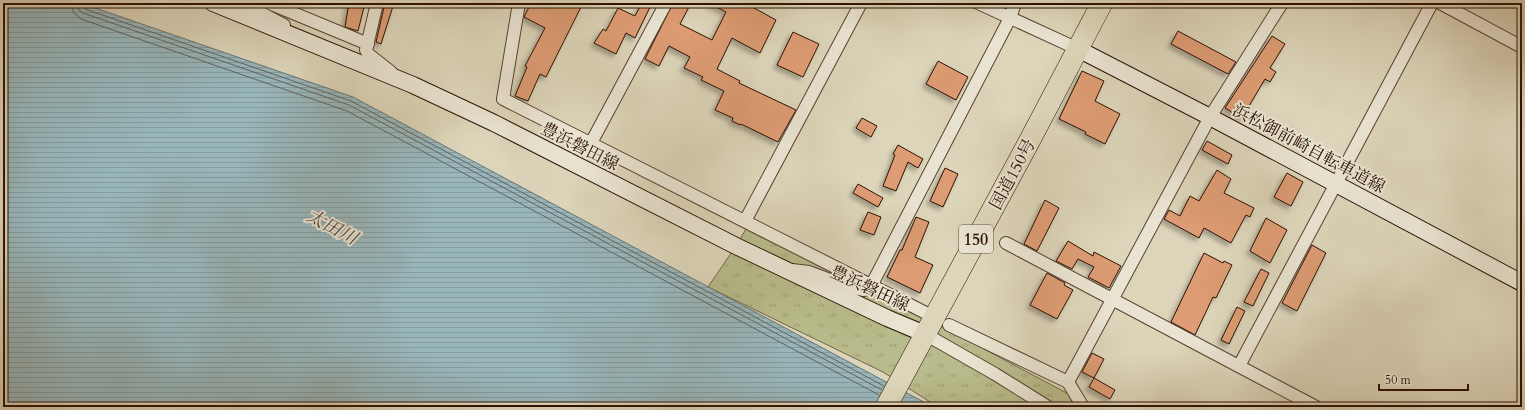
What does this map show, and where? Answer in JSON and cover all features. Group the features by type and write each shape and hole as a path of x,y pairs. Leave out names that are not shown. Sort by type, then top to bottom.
{"highway":[{"name":"国道150号","path":"886,407 1102,3"}],"main road":[{"name":"豊浜磐田線","path":"213,3 405,82 494,123 923,337"},
{"name":"浜松御前崎自転車道線","path":"1078,49 1210,117 1522,283"}],"street":[{"path":"242,3 287,27 300,39"},
{"path":"269,3 368,44"},
{"path":"377,3 366,50 368,54 405,82"},
{"path":"519,3 503,99 926,313"},
{"path":"591,143 666,3"},
{"path":"745,221 861,3"},
{"path":"978,3 1078,49"},
{"path":"787,270 809,272 848,287 864,290 871,286 1010,18 1015,3"},
{"path":"1068,382 1210,117 1282,3"},
{"path":"1239,366 1432,3"},
{"path":"1440,3 1522,46"},
{"path":"1006,243 1316,407"},
{"path":"949,325 1068,382 1083,407"},
{"path":"923,337 995,374 1048,407"}],"green space":[{"path":"749,224 1078,399 1085,407 938,407 883,372 708,287"}],"water":[{"name":"太田川","path":"3,3 81,3 353,97 933,407 3,407"}],"building":[{"path":"349,3 365,3 358,31 345,27"},
{"path":"385,3 394,3 381,44 376,42"},
{"path":"531,3 574,3 581,7 546,77 540,74 528,101 515,96 527,67 525,66 545,28 524,17"},
{"path":"642,3 652,3 635,38 626,33 616,54 594,43 603,29 606,31 618,8 635,16"},
{"path":"673,3 691,3 680,24 712,40 726,12 709,3 745,3 776,20 760,53 732,38 717,69 740,81 739,83 796,110 778,142 732,121 733,118 715,110 724,91 701,80 703,77 684,68 690,57 669,46 659,66 645,59"},
{"path":"1178,31 1236,62 1228,74 1171,44"},
{"path":"793,32 819,44 803,77 777,65"},
{"path":"1272,36 1285,44 1270,68 1276,72 1270,82 1265,79 1242,118 1225,108"},
{"path":"938,61 968,77 956,100 926,84"},
{"path":"1082,71 1104,81 1095,101 1120,114 1105,144 1085,134 1086,132 1059,119"},
{"path":"862,118 877,126 871,137 856,128"},
{"path":"1207,141 1232,155 1228,164 1202,150"},
{"path":"898,145 923,159 918,168 908,162 896,191 883,186 895,155 893,154"},
{"path":"945,168 958,174 943,207 930,201"},
{"path":"1217,170 1231,179 1224,193 1254,208 1250,217 1246,215 1231,243 1204,228 1199,238 1164,219 1169,210 1180,216 1190,196 1199,201"},
{"path":"1287,173 1303,182 1291,206 1274,197"},
{"path":"858,184 883,198 878,207 853,193"},
{"path":"1045,200 1059,208 1037,251 1024,244"},
{"path":"868,212 881,217 874,235 860,230"},
{"path":"916,217 929,222 915,257 933,265 920,293 887,277 900,250 902,250"},
{"path":"1266,218 1287,230 1270,263 1250,251"},
{"path":"1068,241 1093,256 1094,252 1121,266 1109,288 1088,277 1094,267 1078,259 1072,269 1056,261"},
{"path":"1312,245 1326,253 1297,311 1282,303"},
{"path":"1204,253 1223,263 1224,261 1232,265 1216,298 1213,297 1195,335 1171,322"},
{"path":"1261,269 1269,273 1253,306 1244,302"},
{"path":"1047,273 1065,283 1064,285 1073,290 1057,319 1030,305"},
{"path":"1237,307 1245,311 1229,344 1221,340"},
{"path":"1092,353 1104,359 1094,378 1082,372"},
{"path":"1094,378 1115,390 1110,399 1089,387"}]}
